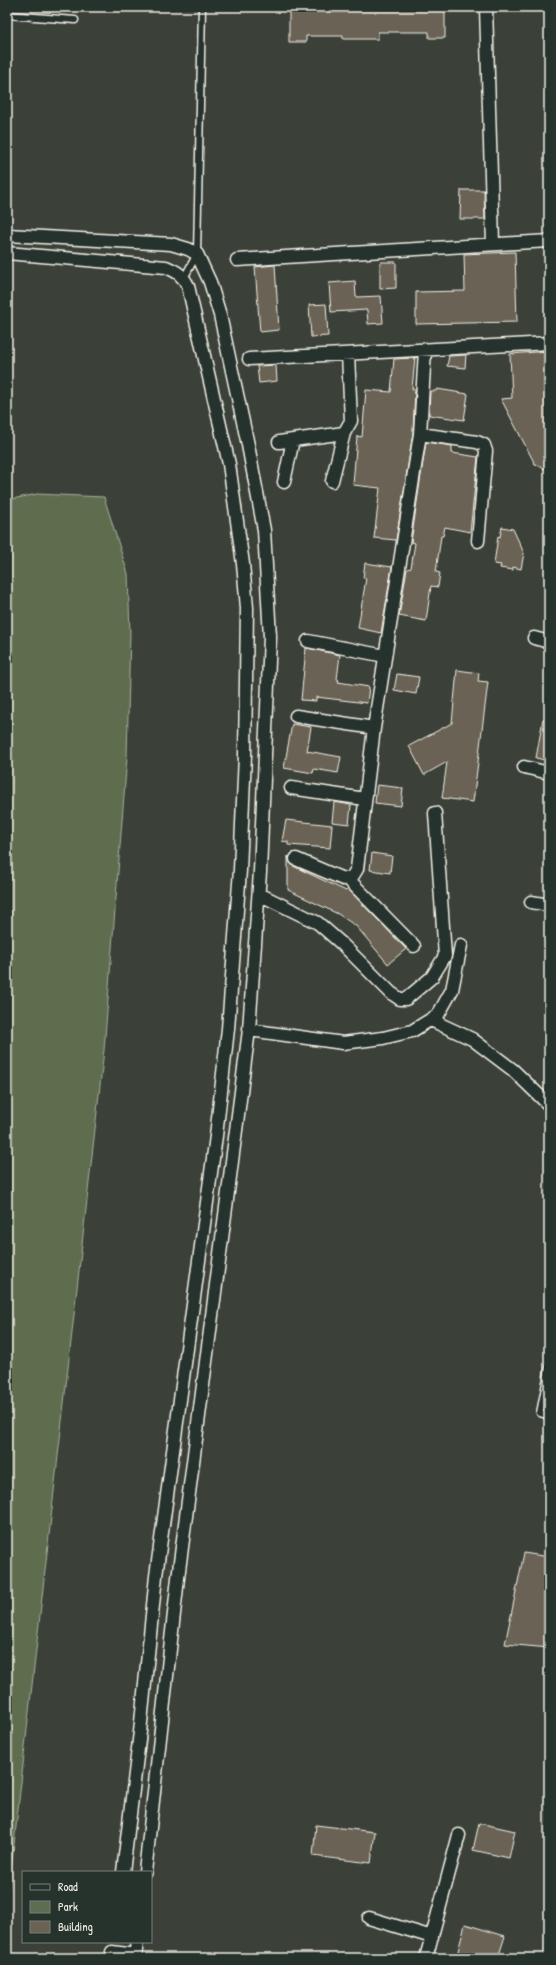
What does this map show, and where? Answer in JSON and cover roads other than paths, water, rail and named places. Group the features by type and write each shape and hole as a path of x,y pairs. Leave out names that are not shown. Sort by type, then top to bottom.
{"street":[{"path":"486,7 493,243"},
{"path":"7,235 171,244 188,249 197,254 210,282 220,315 264,530 270,637 259,894 249,1030 178,1578 145,1871"},
{"path":"237,260 493,243 549,241"},
{"path":"7,253 166,266 175,270 184,278 188,286 209,372 229,464 247,608 245,748 240,870 232,983 216,1136 156,1576 140,1732 123,1871"},
{"path":"249,359 549,343"},
{"path":"296,859 343,879 352,877 357,869 364,799 374,728 420,434 425,350"},
{"path":"332,481 344,433 351,421 348,354"},
{"path":"279,442 344,433"},
{"path":"420,434 477,442 484,446 486,451 478,541"},
{"path":"284,482 293,440"},
{"path":"534,638 549,642"},
{"path":"308,641 385,656"},
{"path":"296,716 374,728"},
{"path":"524,767 549,772"},
{"path":"291,788 364,799"},
{"path":"259,894 318,923 342,944 391,993 400,999 406,999 432,977 445,956 435,813"},
{"path":"240,870 260,872"},
{"path":"348,879 414,946"},
{"path":"531,902 549,905"},
{"path":"249,1030 343,1043 383,1038 412,1031 438,1015 452,990 461,945"},
{"path":"431,1020 472,1039 513,1070 549,1105"},
{"path":"156,1576 178,1578"},
{"path":"426,1958 459,1835"},
{"path":"369,1918 432,1937"},
{"path":"113,1951 136,1956 137,1943"}],"lane":[{"path":"184,278 197,254 202,7"},
{"path":"7,15 75,20"},
{"path":"549,1367 540,1413 549,1416"}]}
